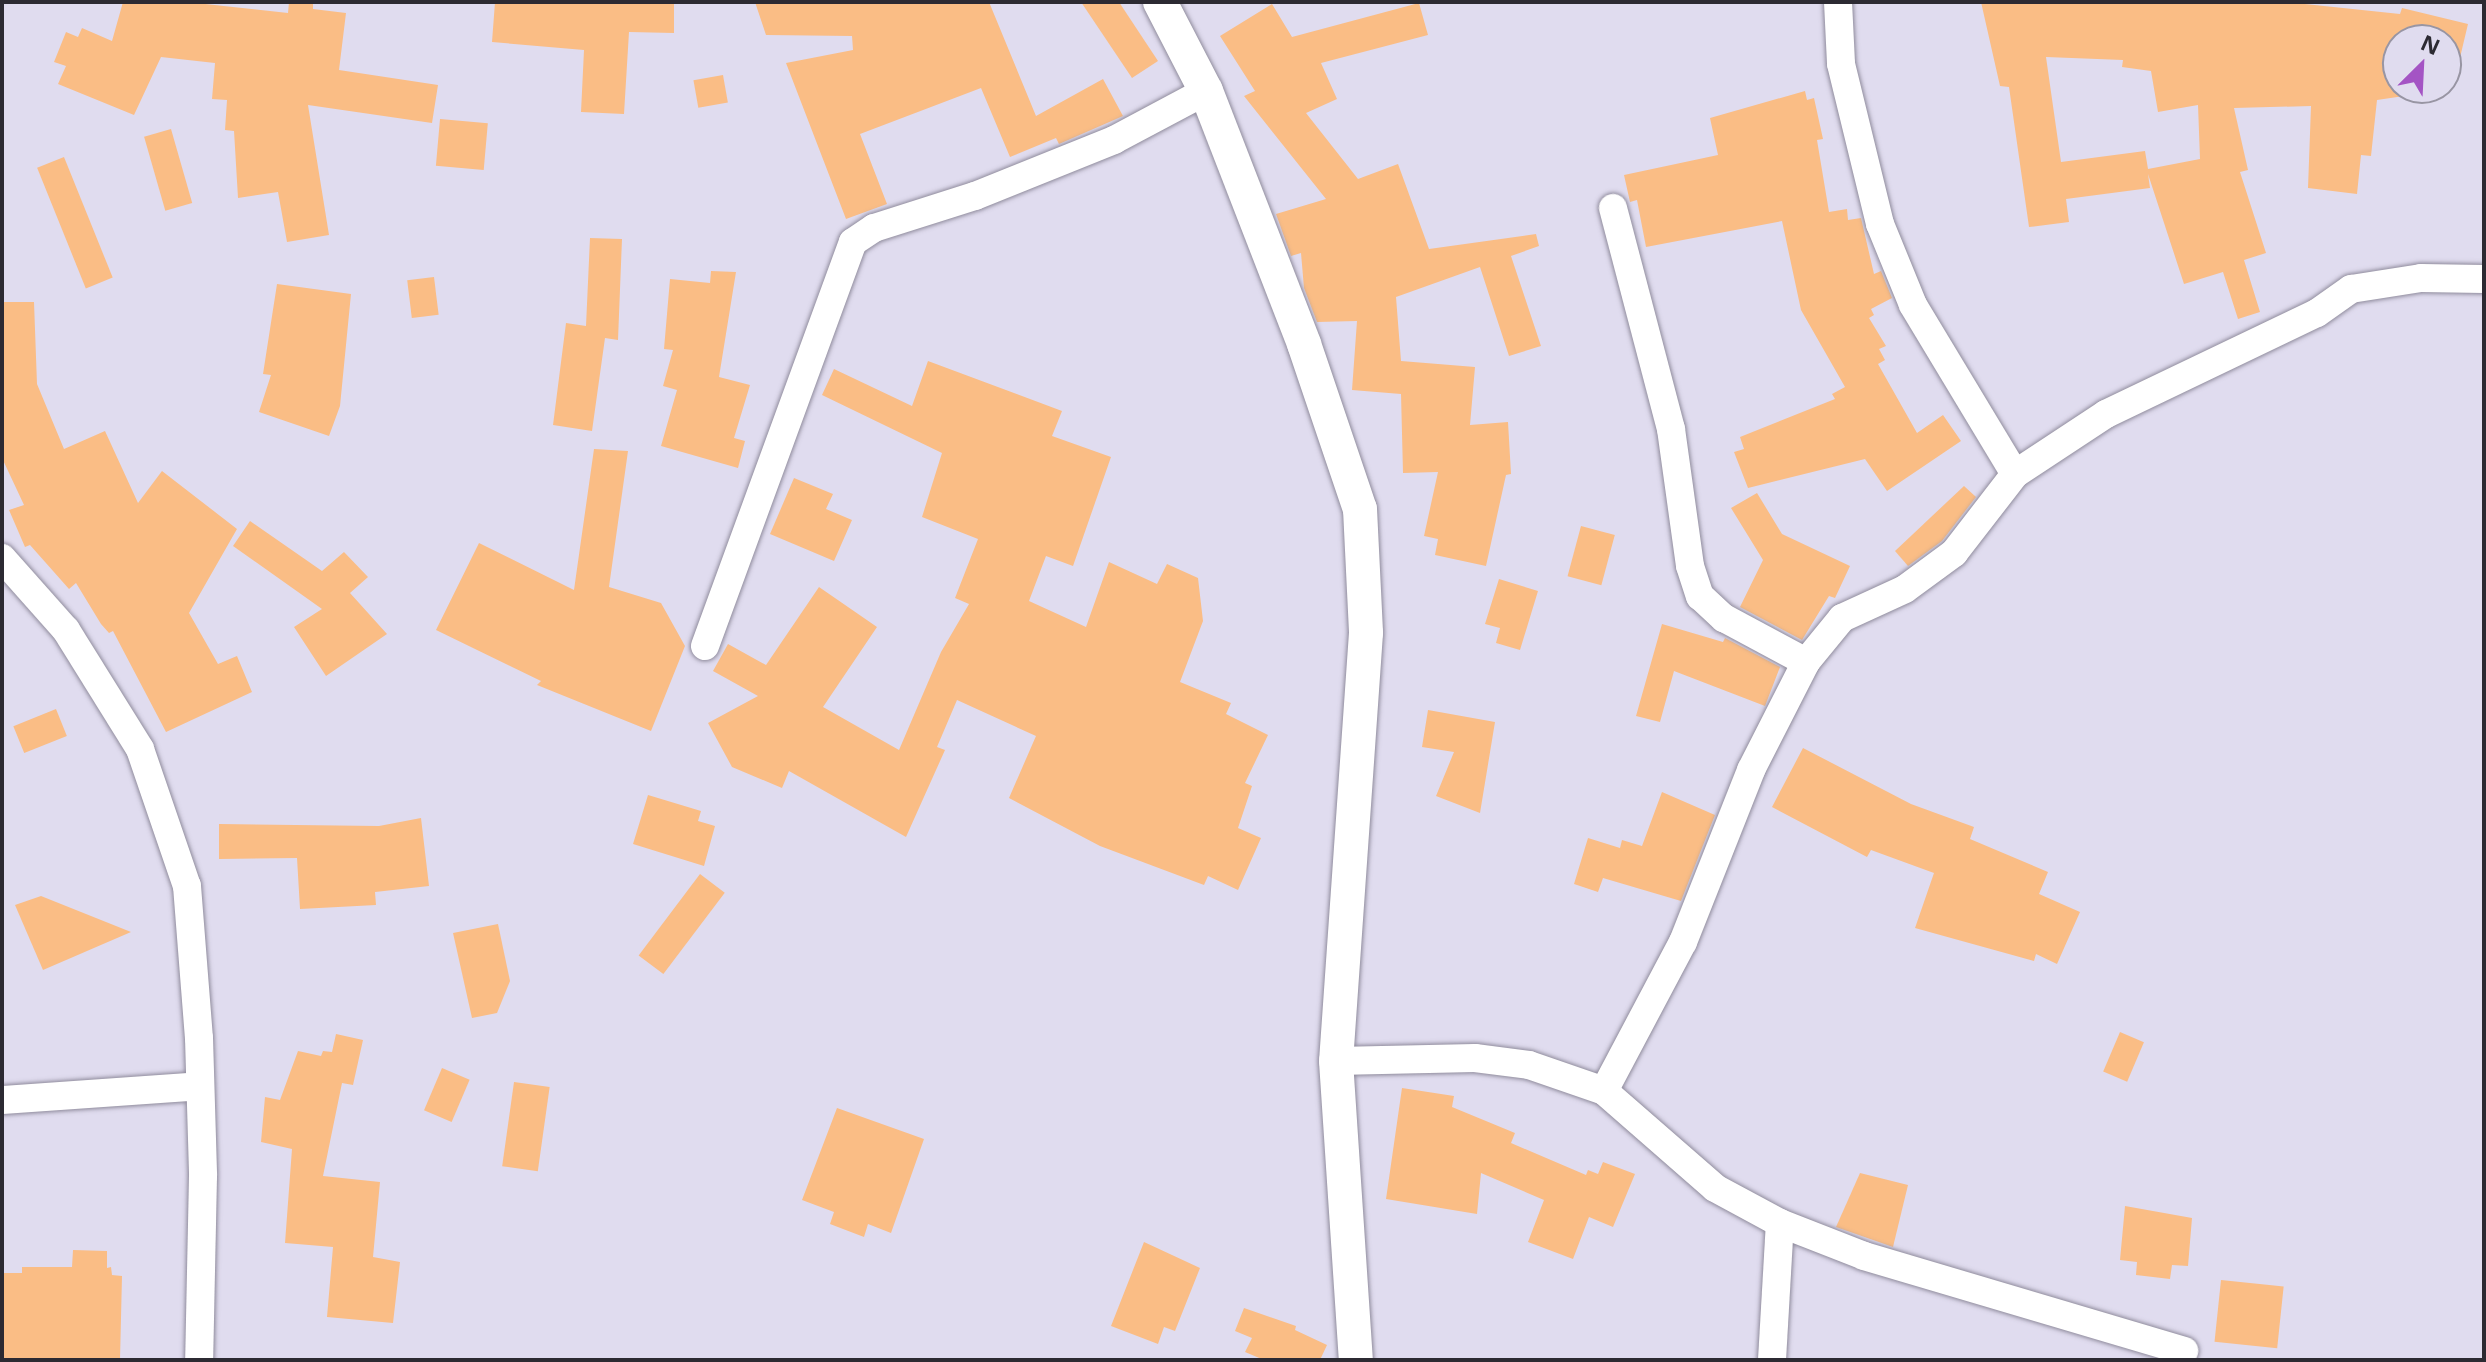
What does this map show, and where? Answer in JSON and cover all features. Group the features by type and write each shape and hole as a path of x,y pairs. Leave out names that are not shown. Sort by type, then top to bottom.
{"street":[{"path":"1160,2 1206,91 1304,344 1360,509 1365,546 1366,633 1336,1061 1356,1360"},
{"path":"1838,2 1841,64 1880,224 1913,305 2015,474"},
{"path":"705,646 853,242 874,228 975,196 1114,140 1206,91"},
{"path":"1613,208 1671,429 1690,566 1700,596 1724,618 1806,662"},
{"path":"1604,1091 1683,942 1751,770 1806,662 1842,618 1905,589 1954,553 2015,474 2106,414 2317,313 2351,289 2421,278 2484,279"},
{"path":"2,558 66,630 104,686 140,749 167,816 187,886 200,1086 199,1360"},
{"path":"1336,1061 1475,1058 1529,1065 1604,1091 1715,1188 1780,1223 1864,1256 2184,1351"},
{"path":"2,1100 200,1086"},
{"path":"1772,1360 1780,1223"}],"building":[{"path":"123,2 187,2 288,13 289,2 313,2 313,9 346,13 339,70 438,85 432,123 308,105 329,235 287,242 278,192 238,198 234,131 225,130 227,100 212,99 215,63 161,57 134,115 58,84 66,66 54,62 66,32 78,37 82,28 112,41"},
{"path":"495,2 674,2 674,33 629,32 624,114 581,112 584,50 492,42"},
{"path":"755,2 989,2 1036,116 1103,79 1123,116 1059,144 1056,138 1010,157 981,88 860,134 887,204 846,219 786,63 853,50 852,36 766,35"},
{"path":"1081,2 1119,2 1158,61 1132,78"},
{"path":"1981,2 2286,2 2400,14 2402,8 2468,24 2462,49 2462,24 2382,24 2382,99 2377,100 2371,156 2361,155 2357,194 2308,188 2311,106 2234,108 2248,170 2240,172 2266,253 2244,260 2260,312 2238,319 2223,272 2184,284 2148,174 2150,188 2066,199 2069,222 2029,227 2009,87 2000,86","holes":["2046,57 2123,60 2122,67 2151,71 2158,112 2198,105 2200,159 2148,169 2145,151 2061,162"]},
{"path":"1419,3 1428,35 1321,63 1337,99 1306,113 1358,179 1398,164 1429,249 1536,234 1539,246 1511,256 1541,346 1509,356 1480,267 1396,297 1401,361 1475,367 1470,425 1508,422 1511,474 1506,475 1486,566 1435,555 1438,539 1424,536 1438,472 1403,473 1401,394 1352,390 1357,321 1317,322 1304,288 1301,253 1291,256 1276,214 1326,199 1244,96 1255,91 1220,36 1272,4 1292,37"},
{"path":"723,75 728,103 698,108 693,80"},
{"path":"1805,91 1807,100 1814,98 1823,139 1817,140 1829,212 1847,209 1848,220 1861,218 1874,274 1881,271 1892,298 1871,309 1874,315 1869,318 1886,346 1879,349 1885,360 1878,364 1917,433 1943,415 1961,441 1887,491 1865,459 1748,488 1734,452 1744,449 1740,437 1835,399 1832,394 1845,387 1801,310 1782,221 1646,247 1637,200 1630,202 1624,175 1718,155 1710,118"},
{"path":"440,119 488,123 484,170 436,166"},
{"path":"171,129 192,203 165,211 144,137"},
{"path":"64,157 113,278 86,288 37,168"},
{"path":"590,238 622,239 618,340 605,338 592,431 553,425 566,323 586,326"},
{"path":"711,271 736,272 719,377 750,385 734,438 745,441 738,468 661,446 677,390 663,386 673,350 664,349 670,279 710,283"},
{"path":"434,277 439,315 412,318 407,280"},
{"path":"277,284 351,294 340,406 329,436 259,412 271,375 263,374"},
{"path":"2,302 34,302 37,384 64,449 105,431 138,503 162,471 237,529 189,613 218,664 237,656 252,692 166,732 113,631 109,633 101,624 76,583 69,589 30,545 25,547 9,510 24,505 2,458"},
{"path":"928,361 1062,411 1052,436 1111,457 1073,566 1046,556 1029,601 1086,627 1109,562 1157,584 1167,564 1198,578 1203,621 1180,682 1231,703 1226,714 1268,735 1245,783 1252,786 1238,828 1261,838 1238,890 1208,876 1204,885 1100,846 1009,798 1036,736 957,700 937,747 945,750 906,837 789,771 782,788 732,767 708,723 758,696 713,671 728,644 766,665 819,587 877,627 823,707 899,750 941,652 969,604 955,598 978,539 922,517 942,453 822,395 834,369 912,406"},
{"path":"594,449 628,451 609,587 661,603 685,646 651,731 537,685 541,681 436,630 479,543 574,590"},
{"path":"794,478 833,494 826,509 852,520 834,561 770,534"},
{"path":"1964,486 1976,497 1942,541 1908,566 1895,551"},
{"path":"1757,493 1782,534 1850,566 1835,598 1829,596 1802,640 1740,607 1763,560 1731,508"},
{"path":"250,521 322,571 344,552 368,577 350,593 387,634 326,676 294,627 322,609 233,546"},
{"path":"1581,526 1615,535 1601,585 1568,576"},
{"path":"1499,579 1538,591 1520,650 1496,643 1500,628 1485,624"},
{"path":"1662,624 1723,642 1725,638 1780,667 1765,706 1674,671 1660,722 1636,716"},
{"path":"56,709 67,736 24,753 13,726"},
{"path":"1428,710 1495,722 1480,813 1436,796 1454,752 1422,747"},
{"path":"1803,748 1911,804 1974,827 1970,839 2048,872 2039,894 2080,912 2057,964 2036,954 2034,961 1915,928 1934,873 1871,850 1867,857 1772,807"},
{"path":"1662,792 1715,815 1681,901 1603,878 1598,892 1574,884 1588,838 1620,848 1622,840 1642,846"},
{"path":"648,795 701,811 698,821 715,826 704,866 633,844"},
{"path":"421,818 429,886 375,892 376,905 300,909 297,858 219,859 219,824 379,826"},
{"path":"700,874 725,893 663,974 639,955"},
{"path":"41,896 131,932 43,970 15,905"},
{"path":"498,924 510,981 497,1013 472,1018 453,933"},
{"path":"2120,1032 2144,1042 2127,1082 2103,1072"},
{"path":"336,1034 363,1040 353,1085 342,1083 323,1176 380,1182 373,1257 400,1262 393,1323 327,1317 333,1247 285,1243 292,1149 261,1142 265,1097 280,1100 298,1051 321,1056 323,1051 332,1052"},
{"path":"442,1068 470,1080 452,1122 424,1110"},
{"path":"514,1082 550,1087 538,1171 502,1166"},
{"path":"1402,1088 1454,1096 1452,1107 1515,1133 1511,1143 1586,1175 1588,1170 1598,1174 1603,1162 1635,1174 1613,1227 1589,1217 1573,1259 1528,1242 1544,1200 1481,1173 1477,1214 1386,1199"},
{"path":"837,1108 924,1139 891,1233 868,1224 864,1237 830,1224 834,1212 802,1200"},
{"path":"1860,1173 1908,1185 1893,1247 1836,1227"},
{"path":"2125,1206 2192,1218 2188,1266 2172,1265 2170,1279 2136,1275 2137,1262 2120,1260"},
{"path":"1144,1242 1200,1268 1175,1331 1164,1327 1158,1344 1111,1326"},
{"path":"73,1250 107,1251 107,1268 111,1267 112,1275 122,1276 120,1360 2,1360 2,1273 22,1273 22,1267 72,1267"},
{"path":"2221,1280 2284,1287 2277,1348 2215,1342"},
{"path":"1244,1308 1296,1326 1295,1330 1327,1345 1320,1360 1264,1360 1245,1352 1252,1338 1235,1331"}]}
